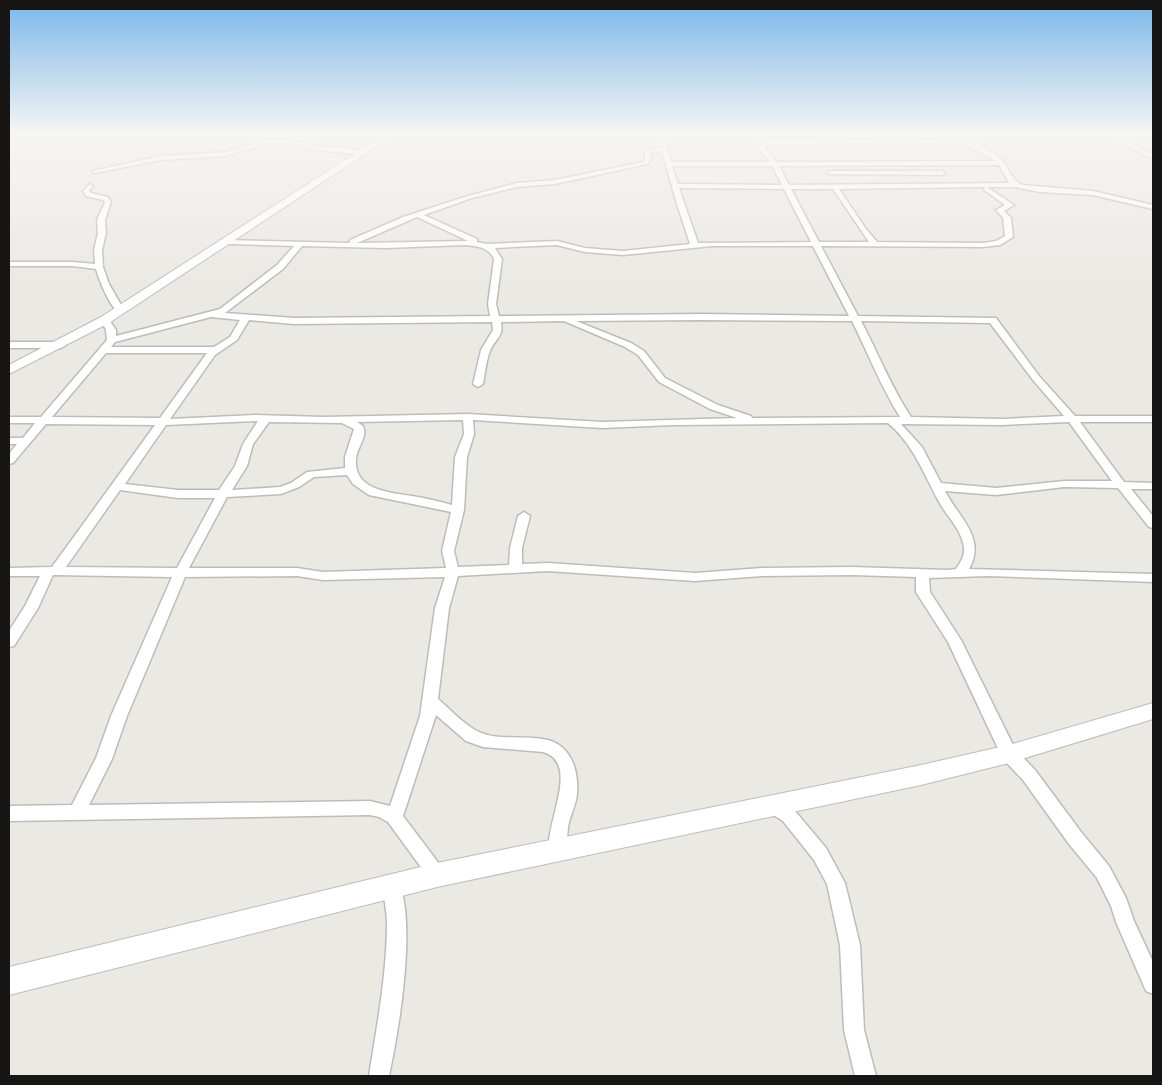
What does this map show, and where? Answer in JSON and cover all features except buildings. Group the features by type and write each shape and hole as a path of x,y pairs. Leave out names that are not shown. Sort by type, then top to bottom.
{"main road":[{"path":"9,370 106,320 317,184"},
{"path":"9,981 437,875 773,806 1009,754 1153,711"}],"street":[{"path":"348,244 418,215 470,197 524,184"},
{"path":"784,184 881,369 892,396 907,420"},
{"path":"834,184 863,230 875,244"},
{"path":"885,184 888,187"},
{"path":"1014,184 1017,186"},
{"path":"90,186 86,191 88,196 106,198 108,202 101,220 102,233 98,250 105,284 120,310"},
{"path":"695,246 679,201 676,186 835,188 1017,186 1094,193 1153,207"},
{"path":"228,242 386,246 557,243 585,250 623,253 695,246 814,243 977,244 1005,241 1009,237 1007,219 1000,209 1010,205 986,189"},
{"path":"418,215 484,245 494,251 498,259 492,304 498,334 486,350 478,384"},
{"path":"214,315 227,308 280,267 301,243"},
{"path":"9,264 100,266"},
{"path":"9,461 112,340 187,319 214,315 294,321 702,317 993,320 1036,378 1072,419 1104,464 1153,524"},
{"path":"9,642 52,571 214,350 234,338 238,328 246,318"},
{"path":"563,319 641,353 662,380 714,407 756,422"},
{"path":"106,320 111,330 112,340"},
{"path":"9,345 61,344"},
{"path":"104,350 214,350"},
{"path":"394,817 423,734 430,701 442,608 453,571 448,551 458,510 461,457 469,434 468,417"},
{"path":"9,420 203,422 266,418 345,420 468,417 602,425 907,420 1002,422 1072,419 1153,419"},
{"path":"78,812 104,759 119,716 181,572 223,494 241,466 248,444 266,418"},
{"path":"345,420 356,424 359,428 360,433 350,460 354,477 361,486 386,497 418,500 458,510"},
{"path":"891,421 902,428 917,446 945,503 967,536 971,551 960,574"},
{"path":"9,441 26,441"},
{"path":"116,486 178,494 223,494 281,490 295,486 311,474 352,470"},
{"path":"938,486 982,492 1065,484 1101,483 1123,486 1153,486"},
{"path":"516,568 515,544 524,516"},
{"path":"9,572 297,572 331,576 420,575 453,571 516,568 580,568 696,577 762,572 852,571 960,574 1007,572 1153,578"},
{"path":"923,573 921,583 923,592 954,640 1009,754 1029,775 1075,838 1103,872 1120,904 1125,922 1153,984"},
{"path":"430,701 472,736 488,742 543,745 553,748 564,759 567,769 569,794 560,826 557,851"},
{"path":"773,806 789,816 828,866 836,883 850,945 854,1030 866,1076"},
{"path":"9,814 370,808 382,810 394,817 437,875"},
{"path":"380,1076 388,1038 395,959 396,902 392,886"}]}
